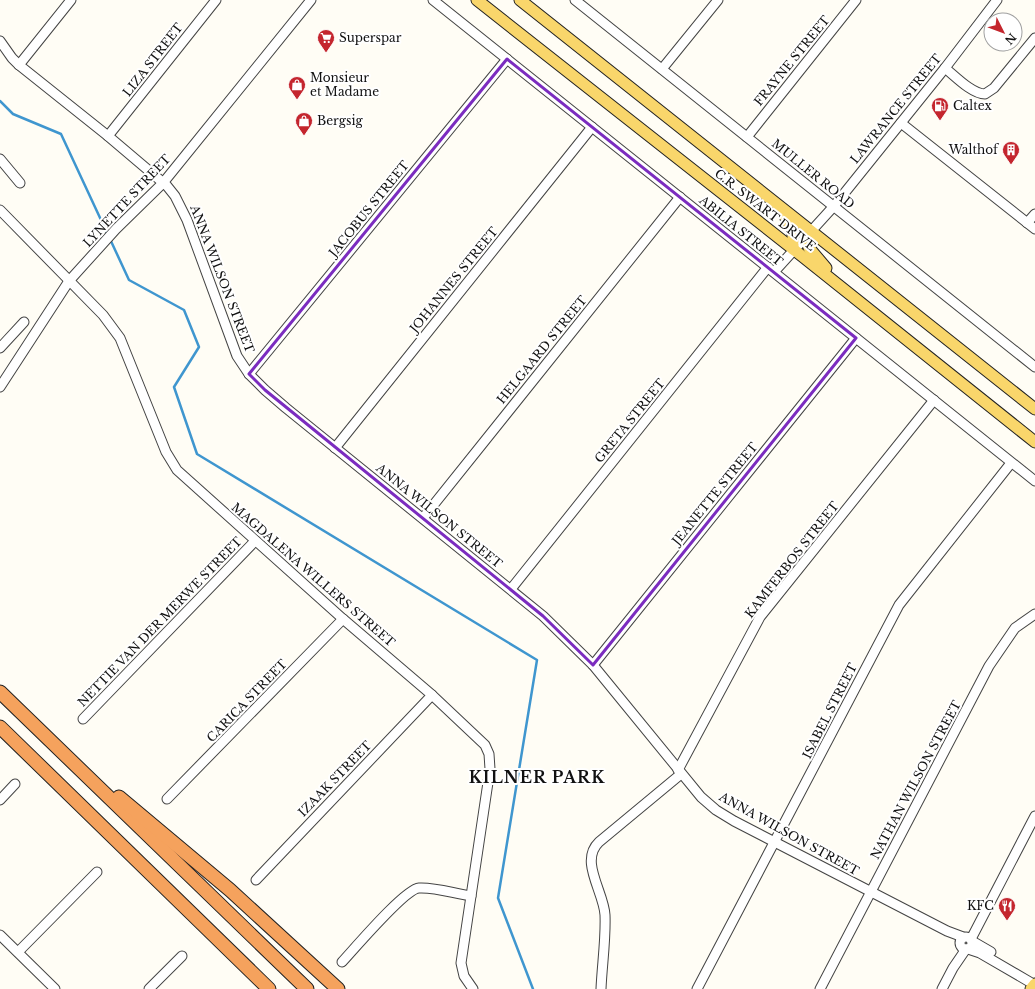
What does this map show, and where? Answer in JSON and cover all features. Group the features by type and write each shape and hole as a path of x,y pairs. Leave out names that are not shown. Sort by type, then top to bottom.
{"highway":[{"path":"0,692 307,989"},
{"path":"0,727 269,989"},
{"path":"81,771 120,798 154,826 236,896 338,989"},
{"path":"145,868 260,989"}],"main road":[{"name":"C.R. SWART DRIVE","path":"477,0 794,249 1035,442"},
{"name":"C.R. SWART DRIVE","path":"520,0 1035,410"},
{"path":"781,208 793,234 794,249"},
{"path":"810,231 809,248 834,281"},
{"path":"1031,989 1035,984"}],"street":[{"path":"19,65 71,0"},
{"name":"LIZA STREET","path":"108,136 216,0"},
{"name":"LYNETTE STREET","path":"0,387 69,281 116,229 163,183 311,0"},
{"name":"ABILIA STREET","path":"432,0 1035,481"},
{"name":"MULLER ROAD","path":"575,0 1035,367"},
{"path":"662,70 718,0"},
{"name":"FRAYNE STREET","path":"747,136 856,0"},
{"name":"LAWRANCE STREET","path":"794,249 834,206 945,68 997,0"},
{"path":"945,68 980,94 985,94 994,88 1035,38"},
{"name":"ANNA WILSON STREET","path":"0,41 19,65 108,136 163,183 175,196 183,210 237,356 249,374 265,390 334,448 423,518 543,616 593,665 701,797 716,810 775,842 1035,978"},
{"name":"JACOBUS STREET","path":"249,374 507,59"},
{"path":"901,123 1035,229"},
{"name":"JOHANNES STREET","path":"334,448 592,127"},
{"path":"0,159 20,183"},
{"name":"HELGAARD STREET","path":"423,518 680,197"},
{"name":"MAGDALENA WILLERS STREET","path":"0,210 118,333 166,452 174,466 255,541 432,695 482,741 489,754 490,769 461,963 464,976 473,989"},
{"path":"1027,223 1035,214"},
{"name":"GRETA STREET","path":"511,589 771,270 794,249"},
{"path":"0,348 24,322"},
{"name":"JEANETTE STREET","path":"593,665 856,338"},
{"name":"KAMFERBOS STREET","path":"601,989 605,911 592,867 592,851 599,842 679,772 760,617 934,400"},
{"name":"ISABEL STREET","path":"697,989 899,605 1011,463"},
{"name":"NETTIE VAN DER MERWE STREET","path":"83,719 255,541"},
{"name":"NATHAN WILSON STREET","path":"820,989 989,666 1015,628 1026,618 1035,614"},
{"name":"CARICA STREET","path":"168,799 343,619"},
{"name":"IZAAK STREET","path":"256,880 432,695"},
{"path":"0,800 15,784"},
{"path":"942,989 1035,816"},
{"path":"18,952 97,872"},
{"path":"342,962 401,899 414,889 430,889 471,896"},
{"path":"0,935 55,989"},
{"name":"ANNA WILSON STREET","path":"966,942 980,953 1035,984"},
{"path":"149,989 182,956"}],"highlighted area":[{"path":"507,59 856,338 593,665 543,616 265,390 249,374"}],"waterway":[{"path":"0,101 13,114 61,134 108,235"},
{"path":"110,239 129,280 184,310 199,347 174,387 197,454 537,660 498,898 533,989"}],"place":[{"name":"Superspar","path":"326,53"},
{"name":"Monsieur et Madame","path":"297,100"},
{"name":"Caltex","path":"940,121"},
{"name":"Bergsig","path":"304,136"},
{"name":"Walthof","path":"1011,165"},
{"name":"KFC","path":"1007,921"}],"district":[{"name":"KILNER PARK","path":"537,777"}]}
